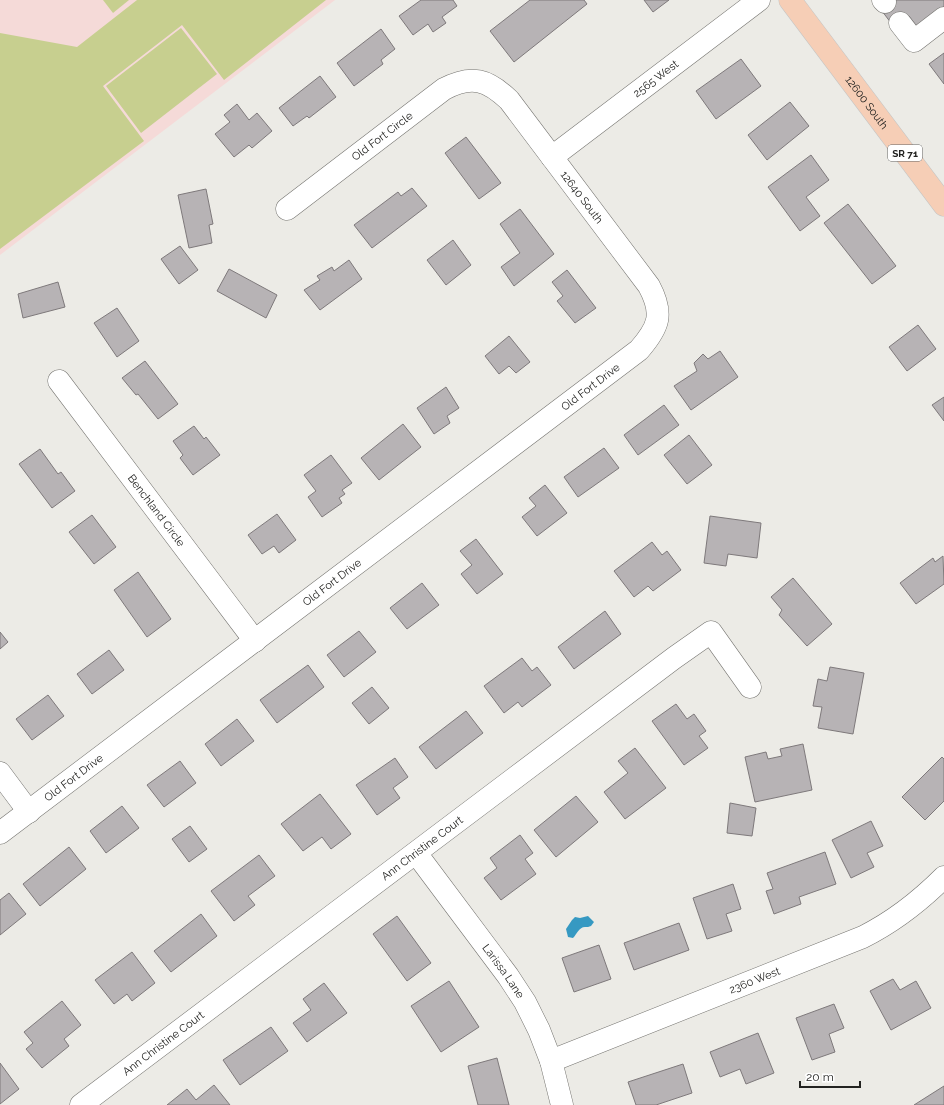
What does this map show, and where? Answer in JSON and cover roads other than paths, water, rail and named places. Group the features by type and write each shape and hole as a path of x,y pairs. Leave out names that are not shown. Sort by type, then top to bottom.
{"main road":[{"name":"12600 South","path":"790,0 944,205"}],"street":[{"name":"2565 West","path":"552,158 759,0"},
{"path":"903,27 914,41 944,18"},
{"name":"Old Fort Circle","path":"287,209 444,89 464,81 474,80 485,83"},
{"name":"12640 South","path":"485,83 498,90 509,100 649,286 657,305 657,325"},
{"name":"Old Fort Drive","path":"0,833 639,350 649,339 657,325"},
{"name":"Benchland Circle","path":"59,381 255,640"},
{"name":"Ann Christine Court","path":"81,1105 674,658 711,632 750,687"},
{"path":"0,773 29,812"},
{"name":"Larissa Lane","path":"416,853 508,976 524,1002 539,1030 551,1061 562,1105"},
{"name":"2360 West","path":"551,1061 863,937 881,928 914,905 944,876"}],"water":[{"path":"588,916 594,922 591,926 581,928 573,938 568,937 566,929 572,920 575,917 580,918"}]}
